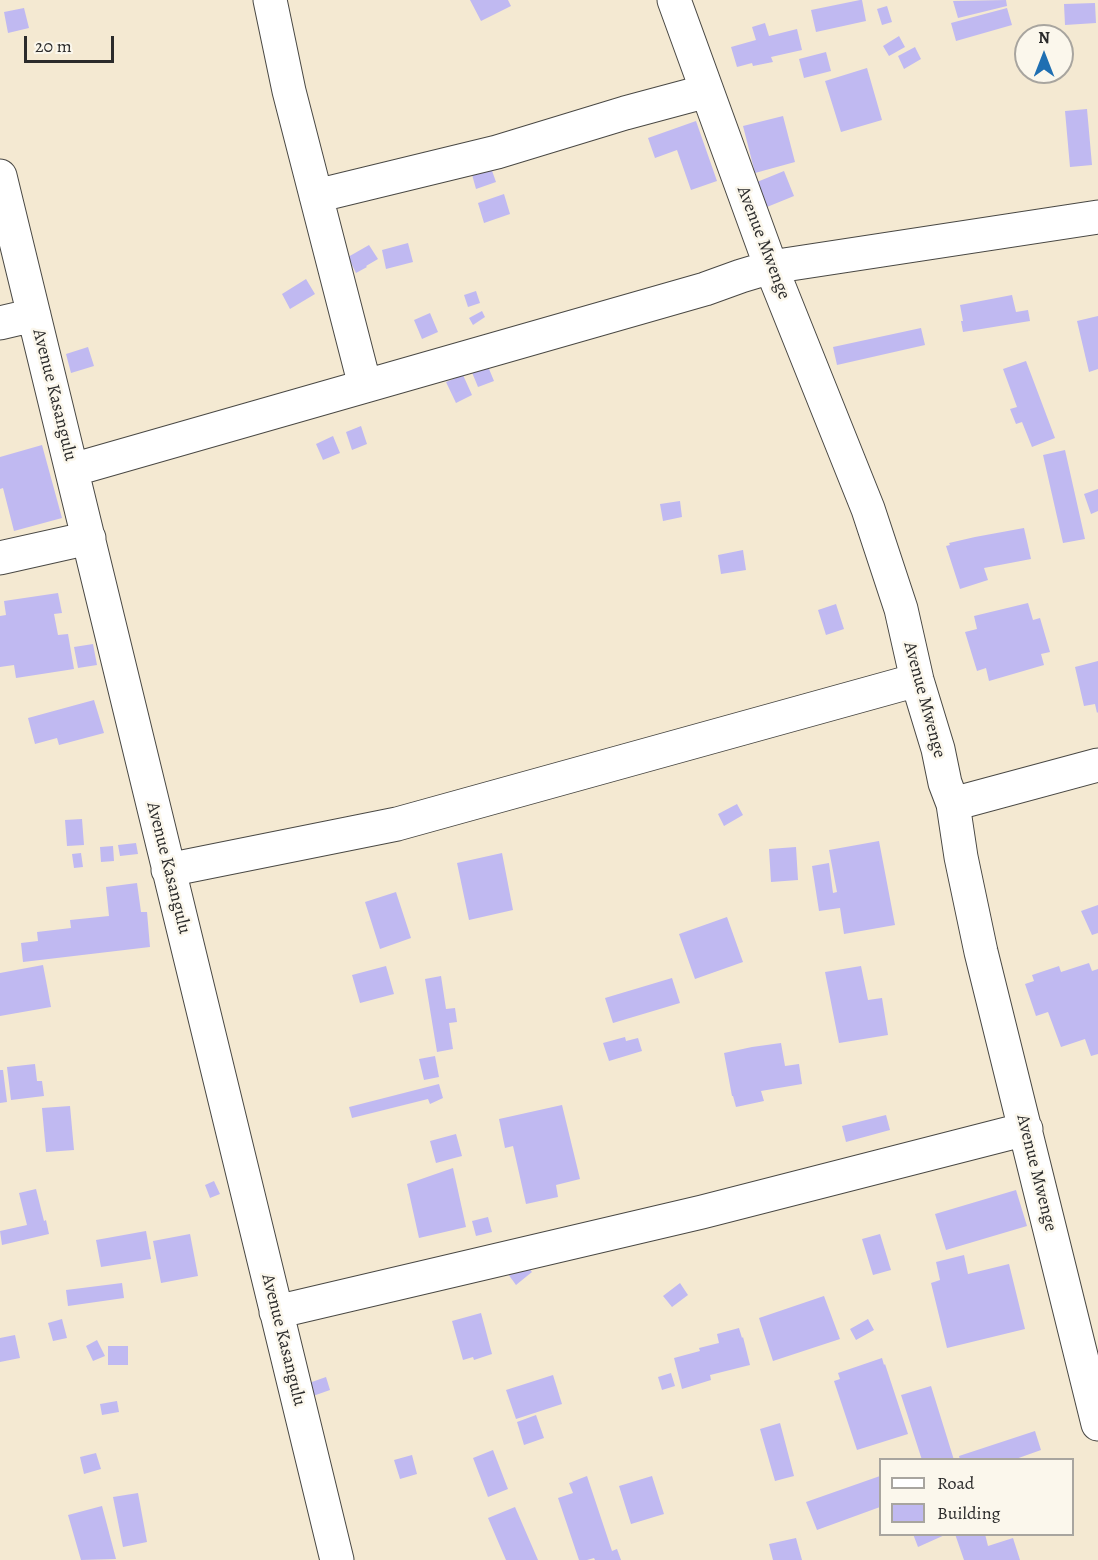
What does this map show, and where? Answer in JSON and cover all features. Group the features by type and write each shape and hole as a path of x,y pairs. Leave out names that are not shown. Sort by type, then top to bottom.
{"street":[{"path":"270,0 289,91 366,386"},
{"name":"Avenue Mwenge","path":"674,0 771,267 868,509 902,609 917,680 938,748 945,783 953,804 961,857 981,952 1098,1424"},
{"path":"316,196 497,152 707,91"},
{"name":"Avenue Kasangulu","path":"0,176 337,1560"},
{"path":"72,470 705,290 771,267 1098,217"},
{"path":"0,323 34,315"},
{"path":"0,558 89,538"},
{"path":"168,870 397,824 917,680"},
{"path":"953,804 1098,765"},
{"path":"276,1312 702,1212 1026,1129"}],"building":[{"path":"470,0 508,0 511,6 481,21"},
{"path":"862,0 866,21 816,32 811,10"},
{"path":"1006,0 1007,6 958,18 953,1"},
{"path":"1095,3 1096,23 1065,24 1064,4"},
{"path":"887,6 892,22 882,25 877,9"},
{"path":"24,8 29,28 8,33 4,12"},
{"path":"1007,8 1012,25 956,41 951,23"},
{"path":"765,23 769,36 797,29 802,50 771,57 773,62 753,66 752,63 737,67 731,47 756,40 752,27"},
{"path":"899,36 905,47 889,56 883,46"},
{"path":"915,47 921,59 904,69 898,56"},
{"path":"826,52 831,71 804,78 799,59"},
{"path":"867,68 882,120 841,132 825,81"},
{"path":"1087,109 1092,165 1070,167 1065,111"},
{"path":"783,116 795,162 755,173 743,126"},
{"path":"696,121 717,181 691,190 677,150 655,158 648,138"},
{"path":"490,165 496,182 476,189 471,171"},
{"path":"784,171 794,196 767,207 757,182"},
{"path":"504,194 510,214 484,223 478,203"},
{"path":"408,243 413,262 386,269 382,250"},
{"path":"369,245 378,259 356,273 348,257"},
{"path":"306,279 315,294 290,309 282,294"},
{"path":"476,291 480,303 468,307 464,295"},
{"path":"1012,295 1016,312 1028,310 1030,321 963,332 960,305"},
{"path":"482,311 485,317 473,325 469,318"},
{"path":"430,313 438,332 422,339 414,320"},
{"path":"1098,316 1098,369 1089,372 1077,321"},
{"path":"921,328 925,345 837,365 833,347"},
{"path":"88,347 94,366 71,373 66,354"},
{"path":"1026,361 1055,438 1032,447 1022,422 1016,424 1010,409 1017,407 1003,369"},
{"path":"487,364 494,381 478,387 471,370"},
{"path":"463,375 472,395 456,403 446,382"},
{"path":"361,426 367,444 352,450 346,432"},
{"path":"333,436 340,453 323,460 316,444"},
{"path":"42,445 62,518 14,531 3,488 0,489 0,457"},
{"path":"1065,450 1085,539 1063,543 1043,455"},
{"path":"1098,489 1098,511 1091,514 1084,494"},
{"path":"680,501 682,517 663,521 660,504"},
{"path":"1024,528 1031,559 984,568 988,580 960,589 946,546 950,545 949,543"},
{"path":"743,550 746,570 721,574 718,555"},
{"path":"58,593 62,613 54,614 58,635 68,634 74,669 16,678 14,665 0,667 0,616 6,615 4,601"},
{"path":"1028,603 1033,620 1040,618 1050,652 1041,654 1044,665 989,681 986,668 977,671 965,632 977,629 974,616"},
{"path":"836,604 844,629 826,635 818,610"},
{"path":"93,644 97,665 78,668 74,647"},
{"path":"1098,661 1097,713 1095,704 1084,706 1075,667"},
{"path":"94,700 104,733 59,745 57,738 35,744 28,718"},
{"path":"737,804 743,815 724,826 718,814"},
{"path":"82,819 84,845 67,846 65,820"},
{"path":"879,841 895,925 844,934 840,908 819,911 812,866 829,863 833,893 837,892 829,850"},
{"path":"136,843 138,854 120,856 118,845"},
{"path":"113,846 114,861 101,862 100,847"},
{"path":"796,847 798,880 771,882 769,849"},
{"path":"81,853 83,867 74,868 72,854"},
{"path":"502,853 513,910 469,920 457,863"},
{"path":"137,883 141,912 147,912 150,947 23,962 21,943 38,941 37,932 71,928 70,920 109,916 106,887"},
{"path":"396,892 411,938 380,949 365,902"},
{"path":"1098,905 1098,933 1092,935 1081,911"},
{"path":"727,917 743,962 695,979 679,934"},
{"path":"1089,963 1092,971 1098,969 1098,1054 1091,1056 1085,1039 1061,1047 1048,1012 1036,1016 1025,984 1034,981 1032,975 1059,966 1061,972"},
{"path":"43,965 51,1007 0,1016 0,973"},
{"path":"386,966 394,994 360,1003 352,975"},
{"path":"861,966 868,1000 882,998 888,1035 839,1043 825,972"},
{"path":"441,976 446,1009 455,1008 457,1022 449,1023 453,1049 437,1052 425,979"},
{"path":"672,978 680,1003 613,1023 605,998"},
{"path":"625,1037 626,1041 638,1038 642,1051 609,1061 603,1043"},
{"path":"781,1043 785,1066 799,1064 802,1084 761,1091 764,1101 736,1107 724,1053"},
{"path":"435,1056 439,1077 424,1080 419,1059"},
{"path":"35,1064 37,1081 42,1081 44,1096 11,1100 7,1067"},
{"path":"0,1070 3,1070 7,1102 0,1103"},
{"path":"439,1084 443,1098 430,1104 428,1099 352,1118 349,1107"},
{"path":"562,1105 580,1179 556,1185 558,1197 526,1204 513,1146 505,1148 499,1119"},
{"path":"70,1106 74,1150 46,1152 42,1108"},
{"path":"886,1115 890,1130 846,1142 842,1126"},
{"path":"456,1134 462,1156 436,1163 430,1141"},
{"path":"453,1168 466,1227 419,1238 407,1184"},
{"path":"214,1181 220,1194 210,1198 205,1185"},
{"path":"36,1189 49,1234 2,1245 0,1231 27,1225 19,1193"},
{"path":"1016,1190 1027,1226 946,1250 935,1214"},
{"path":"488,1217 492,1232 476,1236 472,1221"},
{"path":"146,1231 151,1259 101,1267 96,1240"},
{"path":"190,1234 198,1276 161,1283 153,1241"},
{"path":"880,1234 891,1270 873,1275 862,1239"},
{"path":"964,1255 968,1274 1009,1264 1025,1329 947,1348 931,1283 940,1280 936,1262"},
{"path":"524,1262 532,1272 516,1285 508,1274"},
{"path":"122,1283 124,1298 68,1306 66,1290"},
{"path":"680,1283 688,1295 672,1307 663,1296"},
{"path":"824,1296 840,1339 773,1361 759,1318"},
{"path":"481,1313 492,1354 474,1360 473,1357 463,1360 452,1321"},
{"path":"62,1319 67,1338 53,1341 48,1323"},
{"path":"868,1319 874,1330 856,1340 850,1329"},
{"path":"739,1328 750,1365 710,1375 711,1380 682,1389 674,1358 719,1343 717,1334"},
{"path":"15,1335 20,1358 0,1362 0,1338"},
{"path":"97,1340 105,1356 93,1361 86,1346"},
{"path":"108,1346 128,1346 128,1365 108,1365"},
{"path":"882,1358 908,1434 857,1450 834,1381 840,1379 838,1373"},
{"path":"671,1373 675,1386 662,1390 658,1377"},
{"path":"553,1375 562,1404 516,1419 506,1390"},
{"path":"326,1377 330,1390 313,1396 309,1383"},
{"path":"931,1386 953,1458 921,1458 901,1395"},
{"path":"117,1401 119,1412 102,1415 100,1404"},
{"path":"536,1415 544,1438 524,1445 517,1422"},
{"path":"780,1423 794,1476 775,1481 760,1429"},
{"path":"1035,1431 1041,1450 1019,1458 960,1458 959,1456"},
{"path":"493,1450 508,1489 488,1497 473,1458"},
{"path":"96,1453 101,1469 84,1474 80,1457"},
{"path":"412,1455 417,1474 400,1479 394,1460"},
{"path":"587,1476 612,1551 617,1549 621,1560 595,1560 594,1558 579,1560 558,1498 573,1493 569,1483"},
{"path":"652,1476 664,1514 631,1524 619,1486"},
{"path":"879,1476 879,1507 817,1530 806,1502"},
{"path":"138,1493 147,1542 123,1547 113,1497"},
{"path":"102,1506 116,1559 81,1560 68,1515"},
{"path":"515,1507 538,1560 506,1560 488,1518"},
{"path":"914,1536 943,1536 918,1547"},
{"path":"956,1536 986,1536 988,1546 1013,1538 1020,1560 964,1560"},
{"path":"796,1538 802,1560 773,1560 769,1544"}]}
